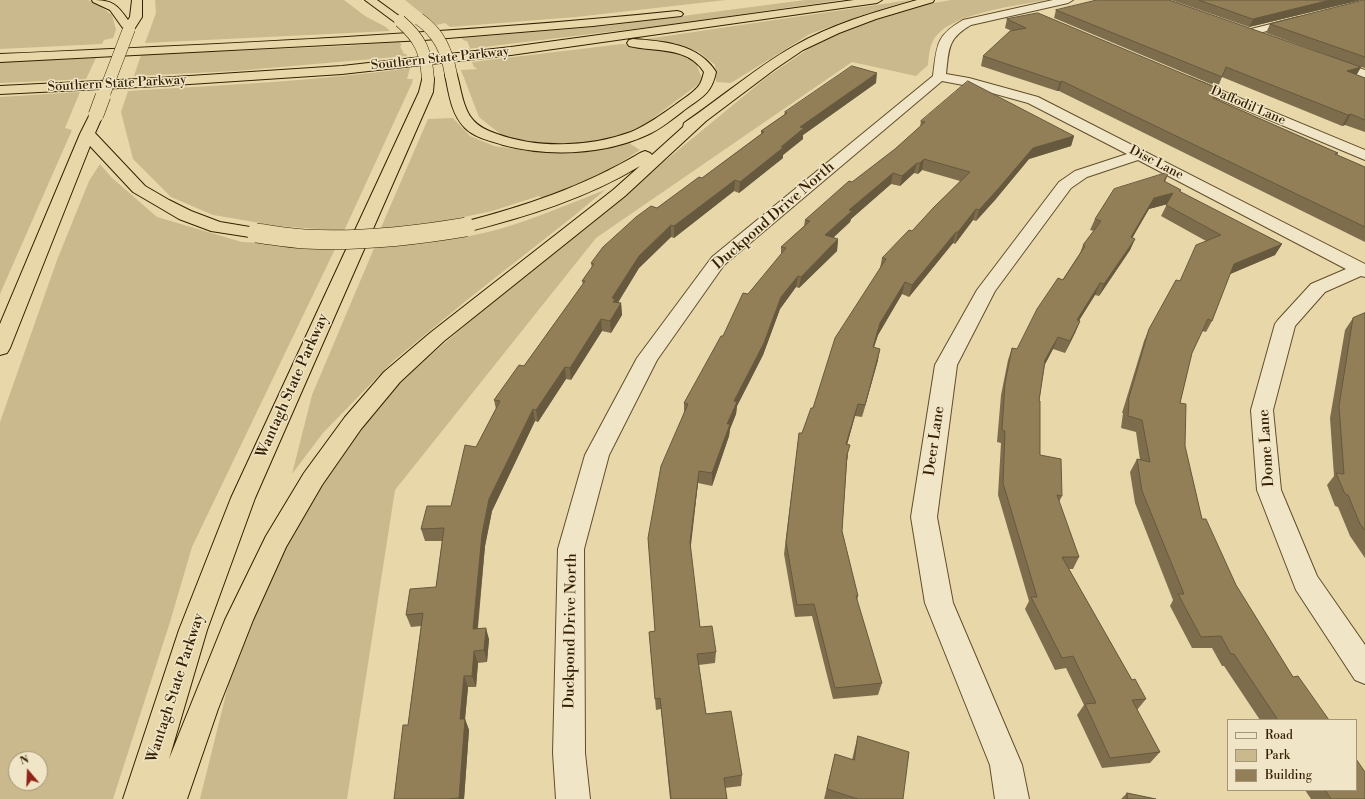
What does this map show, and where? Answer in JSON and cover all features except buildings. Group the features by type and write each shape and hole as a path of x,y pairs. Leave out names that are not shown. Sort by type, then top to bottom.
{"highway":[{"path":"96,0 114,8 129,29"},
{"path":"0,348 96,114 129,29 136,17 137,0"},
{"name":"Wantagh State Parkway","path":"140,799 193,630 243,498 385,180 426,92 428,78 427,60 423,47 414,35 400,21 370,0"},
{"name":"Southern State Parkway","path":"0,90 159,82 342,70 590,41 877,0"},
{"path":"87,134 139,189 185,215 217,227 304,239 357,240 412,236 466,227 511,216 550,203 594,185 627,167 700,118 759,74 806,43 856,23 929,0"},
{"path":"409,12 434,32 442,43 448,56 459,109 466,122 483,134 508,142 536,146 571,148 606,143 635,135 657,124 707,84 710,72 704,62 688,53 646,44 590,41"},
{"name":"Southern State Parkway","path":"0,58 393,39 543,28 689,13"},
{"path":"170,799 203,708 239,620 275,543 313,479 353,423 392,377 437,337 619,193 700,118"}],"street":[{"path":"939,77 944,42 958,28 967,22 1068,0"},
{"path":"1020,10 1042,19"},
{"path":"1247,33 1311,17"},
{"path":"1233,28 1270,40"},
{"path":"1321,59 1365,74"},
{"name":"Daffodil Lane","path":"1174,75 1365,155"},
{"name":"Disc Lane","path":"939,77 964,81 1033,100 1363,270"},
{"name":"Duckpond Drive North","path":"573,799 569,753 571,549 598,454 647,358 718,261 939,77"},
{"name":"Deer Lane","path":"1012,799 1006,765 939,603 924,517 946,365 986,290 1065,185 1082,174 1139,155"},
{"name":"Dome Lane","path":"1363,270 1318,288 1285,324 1262,410 1269,490 1306,582 1365,670"}],"green space":[{"path":"0,0 93,1 112,15 116,30 113,38 104,40 102,44 0,49"},
{"path":"155,0 344,0 365,16 386,27 390,31 145,43 156,13"},
{"path":"405,0 726,0 576,17 450,27 445,23 436,25"},
{"path":"805,0 841,0 666,25 467,49 470,48 467,41 461,38 606,26"},
{"path":"910,0 810,34 731,83 716,82 715,65 699,52 676,44 646,39"},
{"path":"951,0 1046,0 984,12 967,17 952,24 941,31 933,41 928,65 916,76 852,62 596,238 395,490 347,799 200,799 232,670 291,529 342,453 403,379 468,323 767,77 814,45 862,23 911,7"},
{"path":"399,42 402,45 400,46 404,54 407,56 235,71 134,76 141,55 344,46"},
{"path":"622,44 658,48 676,53 696,63 701,76 700,83 641,127 627,133 590,142 543,144 503,136 479,117 461,70 478,69 474,67 472,62"},
{"path":"96,58 86,79 0,83 0,62"},
{"path":"410,68 407,79 413,79 412,83 344,231 278,226 213,215 171,197 133,159 121,112 128,91 234,85"},
{"path":"80,92 65,128 72,130 0,294 0,97"},
{"path":"453,118 470,136 494,146 537,152 587,151 629,143 640,150 598,177 545,200 539,196 492,211 427,225 380,230 428,119"},
{"path":"100,164 111,177 157,217 242,242 336,247 192,547 170,622 113,799 0,799 0,422 57,260 89,181"},
{"path":"605,190 392,362 323,433 292,474 312,395 375,246 444,240 484,233 530,219"}]}
